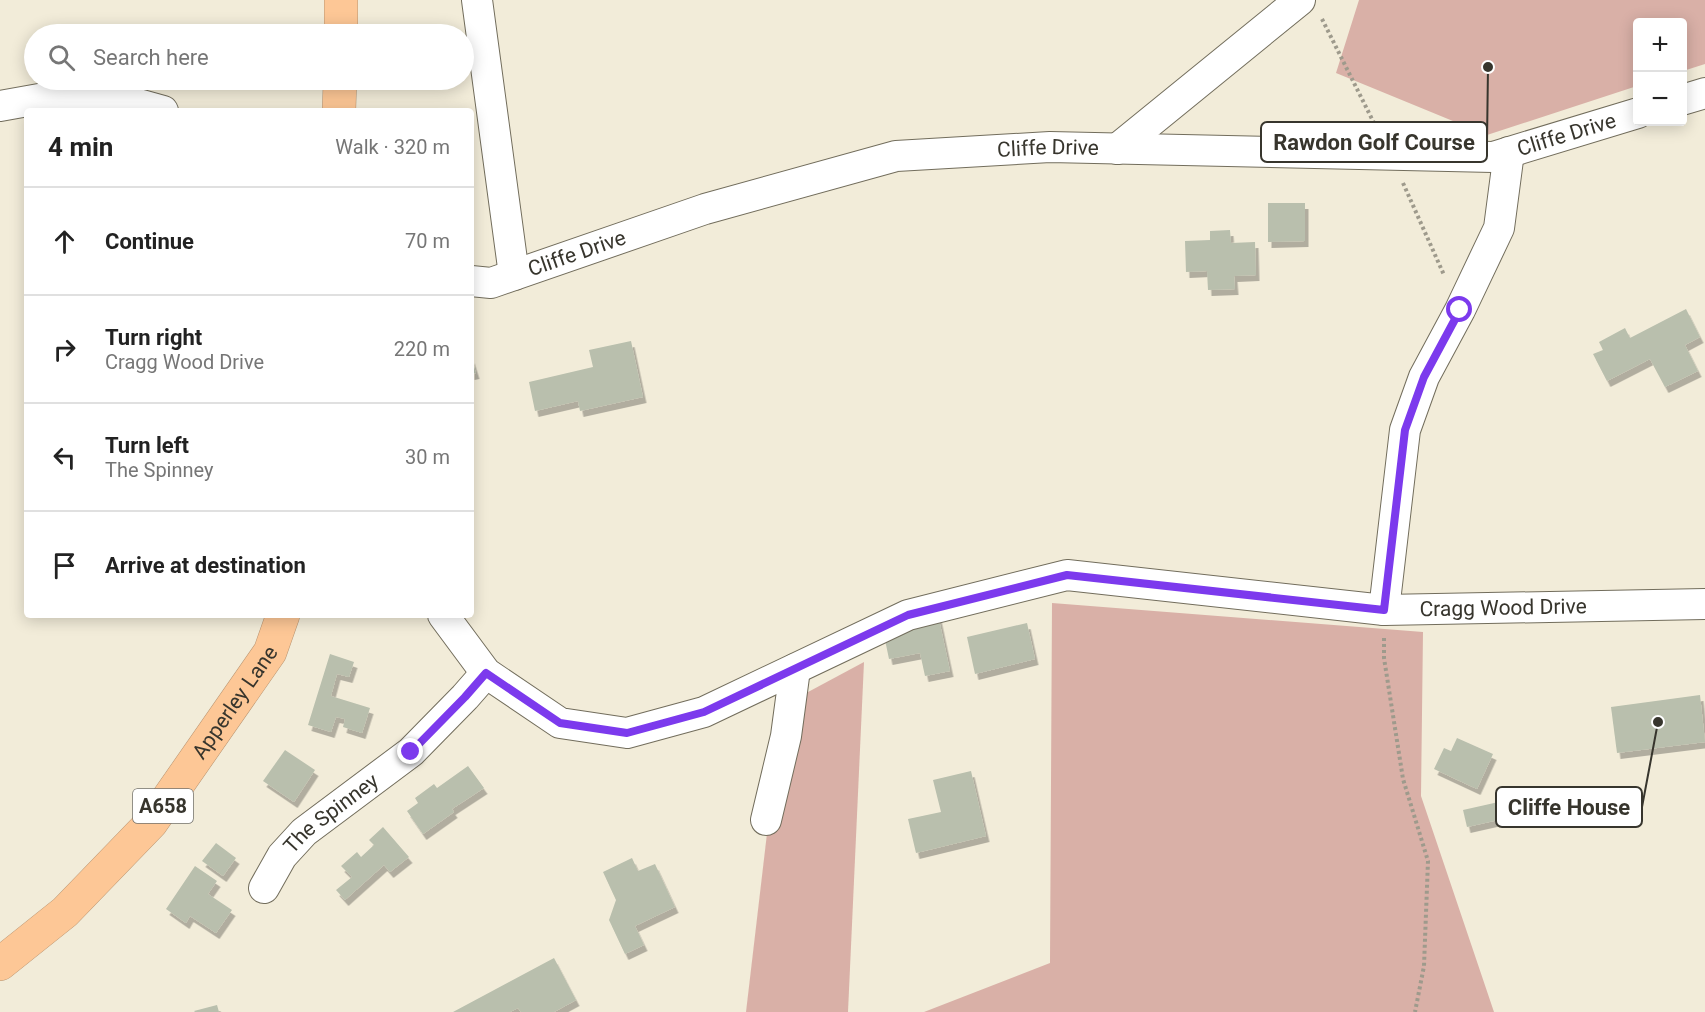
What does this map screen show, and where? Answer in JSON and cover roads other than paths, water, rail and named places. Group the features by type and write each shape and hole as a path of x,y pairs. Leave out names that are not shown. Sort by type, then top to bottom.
{"highway":[{"path":"341,0 341,24"},
{"path":"339,108 340,90"},
{"name":"Apperley Lane","path":"0,964 65,912 151,823 270,652 283,618"}],"street":[{"path":"477,0 514,275"},
{"path":"1117,149 1300,0"},
{"path":"1687,99 1705,93"},
{"path":"0,106 67,94 127,101 152,108"},
{"name":"Cliffe Drive","path":"474,281 491,282 705,209 896,156 1050,147 1493,157 1633,115"},
{"path":"1384,610 1405,430 1424,377 1500,228 1509,152"},
{"name":"Cragg Wood Drive","path":"445,618 486,673 560,723 627,733 704,712 908,615 1067,575 1384,610 1705,604"},
{"path":"766,820 786,736 795,669"},
{"name":"The Spinney","path":"264,888 282,856 304,832 411,752 486,673"}],"place":[{"name":"Rawdon Golf Course","path":"1488,67"},
{"name":"Cliffe House","path":"1658,722"}]}
